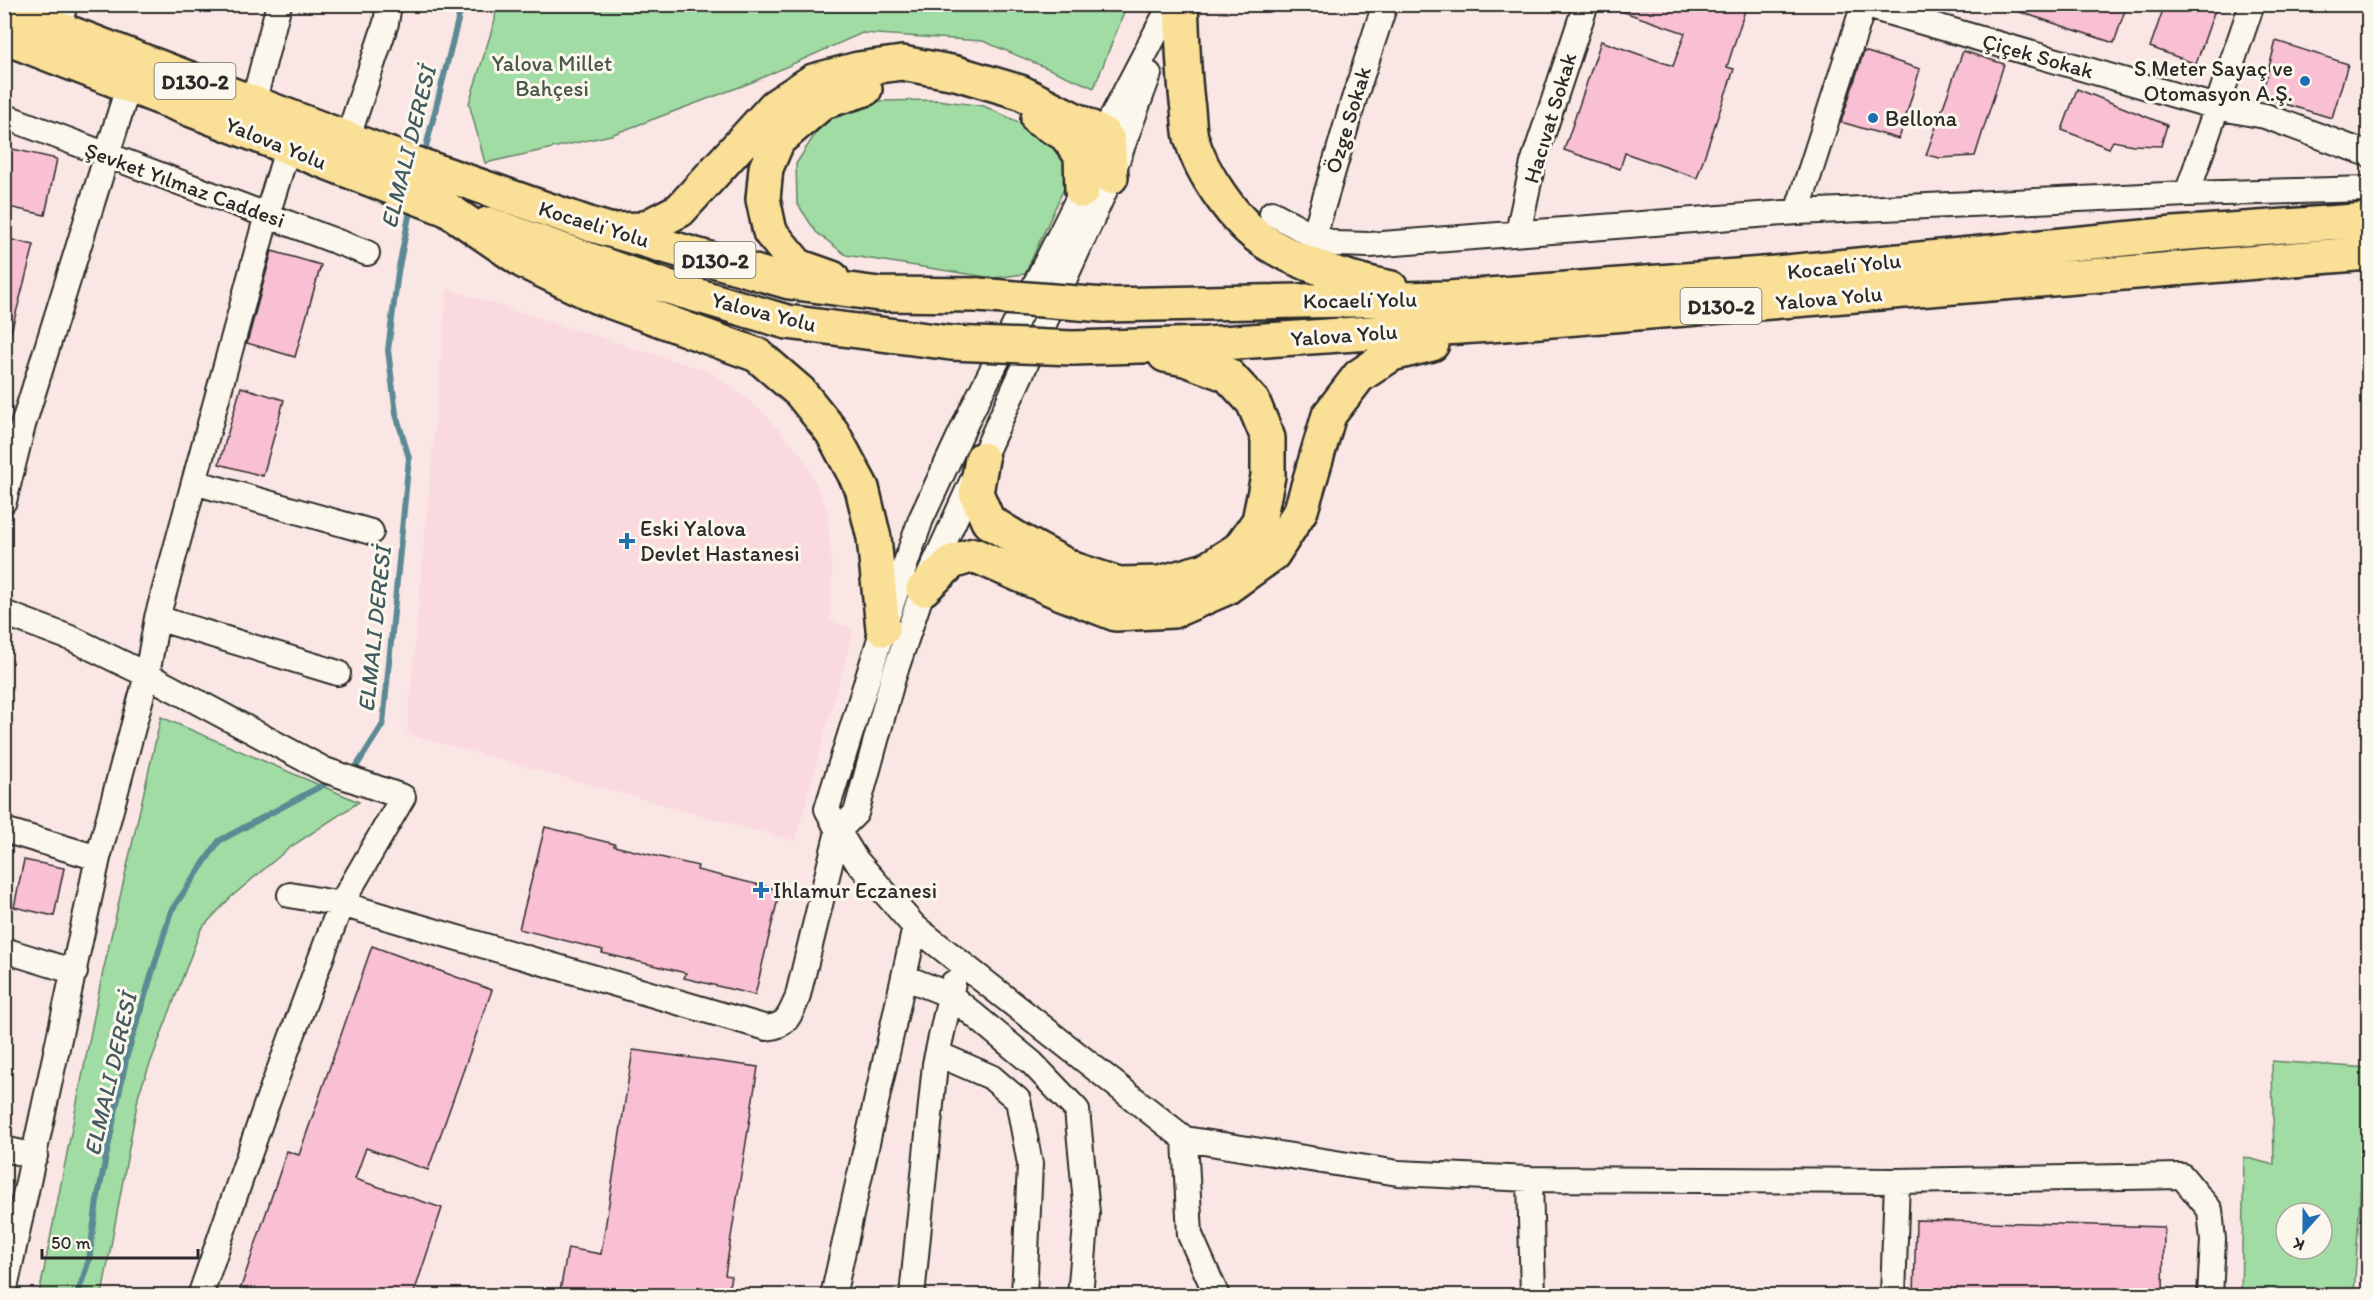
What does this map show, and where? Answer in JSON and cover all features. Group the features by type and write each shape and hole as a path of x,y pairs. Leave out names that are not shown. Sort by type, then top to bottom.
{"highway":[{"path":"1181,4 1185,86 1191,137 1208,177 1236,214 1266,242 1344,276 1375,285 1449,298"},
{"name":"D130-2","path":"4,8 61,16 253,104 348,137 383,169 447,210"},
{"name":"Yalova Yolu","path":"4,37 288,147 383,169"},
{"path":"592,225 611,230 643,229 680,210 775,106 813,81 858,69 903,63 956,74 1020,92 1103,134 1108,140 1111,177"},
{"path":"879,294 798,266 770,232 764,199 766,168 778,140 823,102 855,91 900,81 978,93 1024,112 1065,134 1081,155 1082,191"},
{"name":"Kocaeli̇ Yolu","path":"383,169 461,180 592,225 789,282 879,294 978,295 1104,305 1449,298 1776,273 2174,234 2368,220"},
{"path":"447,210 523,261 587,292 757,355 800,392 832,432 862,488 874,538 883,629"},
{"name":"Yalova Yolu","path":"447,210 656,283 787,322 951,343 1072,348 1207,344 1503,324 2368,253"},
{"path":"923,589 952,562 974,555 1116,614 1173,611 1226,588 1273,554 1301,510 1329,416 1359,376 1392,354 1503,324"},
{"path":"982,459 976,493 988,521 1073,569 1119,584 1160,583 1206,570 1239,549 1259,521 1268,476 1268,438 1253,402 1228,375 1185,359 1119,346"}],"street":[{"path":"253,104 279,4"},
{"path":"348,137 386,22 389,4"},
{"path":"1173,4 1103,134 1082,191 970,414 921,519 883,629 827,809 856,860 915,927 1185,1139 1398,1173 1530,1179 1897,1181 2182,1176 2210,1210 2213,1240 2210,1296"},
{"path":"290,895 341,904 767,1028 781,1026 790,1017 797,999 838,831 856,813 893,678 923,589 1111,177 1173,4"},
{"name":"Özge Sokak","path":"1314,236 1354,99 1385,4"},
{"name":"Hacıvat Sokak","path":"1518,233 1533,163 1586,4"},
{"path":"2187,194 2252,4"},
{"path":"1797,212 1862,5"},
{"name":"Çiçek Sokak","path":"1862,5 2216,107 2265,116 2368,154"},
{"path":"4,501 14,422 108,157 129,84"},
{"name":"Şevket Yılmaz Caddesi","path":"4,116 367,253"},
{"path":"4,1293 98,858 147,675 157,618 267,215 288,147"},
{"path":"1272,213 1314,236 1336,244 1370,245 1797,212 2187,194 2368,189"},
{"path":"194,482 371,532"},
{"path":"4,613 73,639 147,675 325,770 403,797 341,904 267,1104 200,1296"},
{"path":"157,618 338,673"},
{"path":"4,830 98,858"},
{"path":"833,1296 915,927"},
{"path":"4,950 75,972"},
{"path":"912,1296 938,1054 958,961"},
{"path":"904,977 950,995 1032,1063 1077,1110 1087,1213 1080,1296"},
{"path":"938,1054 991,1077 1018,1100 1030,1164 1024,1296"},
{"path":"1185,1139 1190,1235 1217,1296"},
{"path":"4,1149 35,1156"},
{"path":"1530,1179 1533,1296"},
{"path":"1893,1296 1897,1181"}],"shaded area":[{"name":"Eski Yalova Devlet Hastanesi","path":"447,289 709,372 760,409 804,458 827,508 832,573 830,620 854,629 795,841 407,734"}],"green space":[{"name":"Yalova Millet Bahçesi","path":"496,4 1127,5 1094,88 983,41 862,33 750,83 611,135 485,163 469,103 495,20"},
{"path":"937,100 984,106 1042,133 1064,157 1071,173 1025,274 993,278 846,255 816,232 797,203 796,164 815,134 833,114 880,101"},
{"path":"161,717 359,802 289,848 231,897 201,929 139,1093 102,1295 39,1295 102,976"},
{"path":"2272,1061 2368,1068 2354,1295 2241,1295 2244,1157 2274,1165"}],"building":[{"path":"1612,4 1747,4 1727,67 1734,69 1697,178 1625,153 1620,169 1564,150 1601,41 1673,66 1685,33 1612,8"},
{"path":"2008,4 2127,4 2114,43 2008,8"},
{"path":"2165,4 2217,4 2196,64 2150,47"},
{"name":"S Meter Sayaç ve Otomasyon A.Ş.","path":"2276,41 2348,64 2332,118 2261,97"},
{"path":"1864,51 1920,69 1899,139 1841,122"},
{"path":"1963,51 2004,64 1975,156 1940,158 1926,155"},
{"path":"2077,89 2167,125 2161,146 2133,145 2113,141 2109,148 2062,130"},
{"path":"4,147 57,159 45,215 4,206"},
{"path":"4,238 34,245 10,336 4,335"},
{"path":"272,251 321,265 295,357 247,343"},
{"path":"241,387 284,400 263,476 219,464"},
{"path":"545,827 698,866 697,870 780,890 755,995 684,978 686,973 602,953 603,950 519,929"},
{"path":"24,860 64,868 54,916 14,907"},
{"path":"372,946 492,990 428,1170 366,1148 355,1179 442,1208 413,1296 238,1296 287,1151 299,1155"},
{"path":"633,1050 758,1067 725,1275 731,1276 727,1296 559,1296 568,1248 601,1254"},
{"path":"1916,1220 2164,1227 2163,1296 1914,1296"}],"waterway":[{"name":"ELMALI DERESİ","path":"424,155 462,4"},
{"name":"ELMALI DERESİ","path":"348,771 356,767 383,724 409,458 396,414 388,350 398,272 411,206"},
{"name":"ELMALI DERESİ","path":"77,1296 89,1260 97,1201 127,1055 171,911 219,841 334,779"}],"place":[{"name":"S Meter Sayaç ve Otomasyon A.Ş.","path":"2305,81"},
{"name":"Bellona","path":"1873,118"},
{"name":"Eski Yalova Devlet Hastanesi","path":"627,541"},
{"name":"Ihlamur Eczanesi","path":"761,890"}]}
